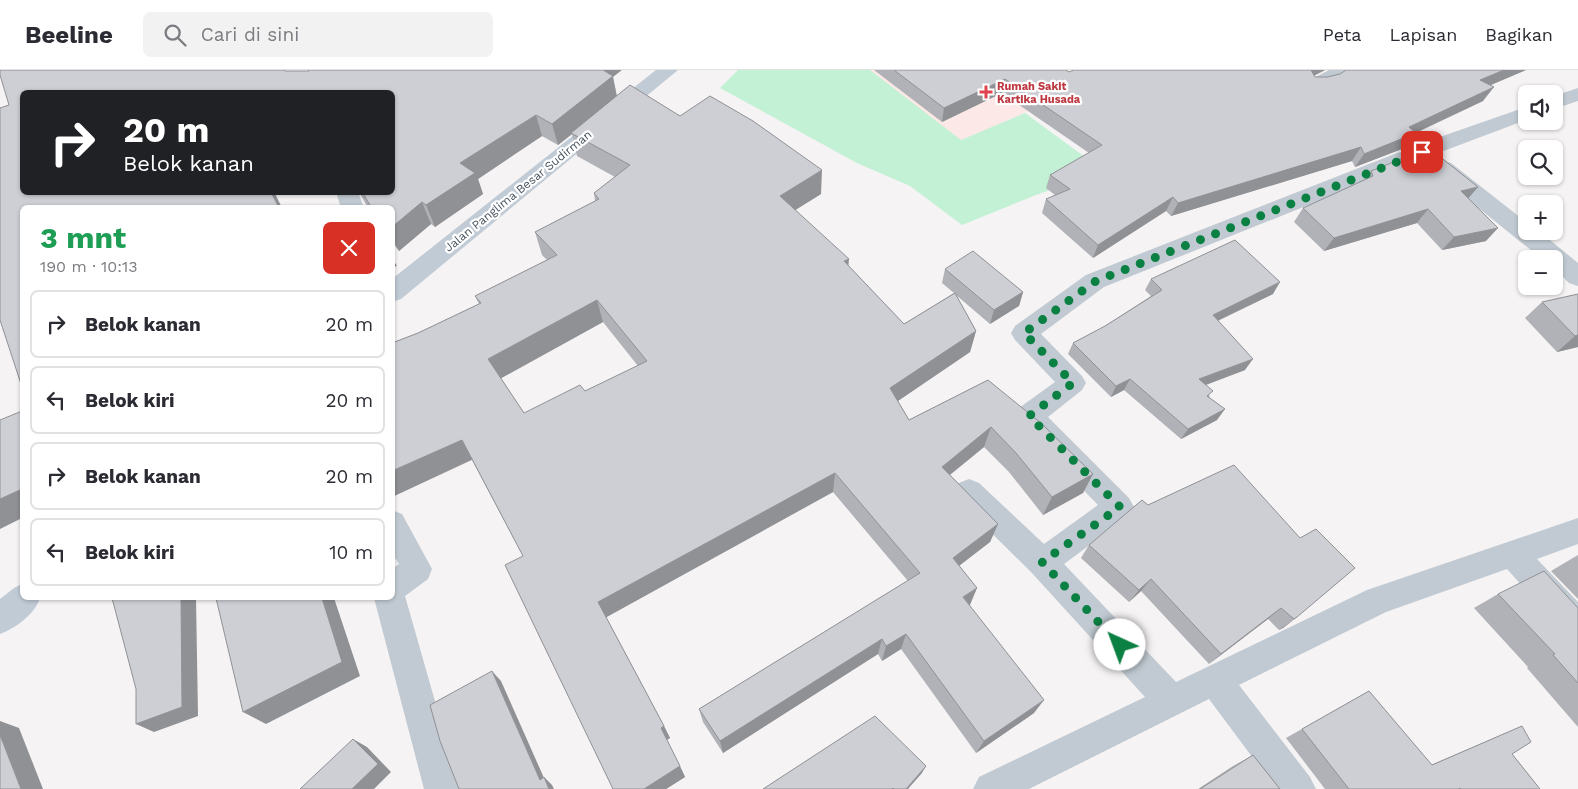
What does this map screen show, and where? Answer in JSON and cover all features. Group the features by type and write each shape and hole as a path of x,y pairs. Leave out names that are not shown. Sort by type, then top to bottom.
{"main road":[{"name":"Jalan Panglima Besar Sudirman","path":"395,291 668,70"},
{"path":"0,618 22,600"}],"street":[{"path":"1316,85 1345,70"},
{"path":"1563,100 1578,94"},
{"path":"1042,562 1120,507 1029,416 1073,383 1024,333 1096,281 1518,116"},
{"path":"1422,152 1573,267"},
{"path":"969,492 1042,562 1171,701"},
{"path":"395,529 417,569 395,585"},
{"path":"991,789 1378,600 1578,532"},
{"path":"1513,554 1578,625"},
{"path":"391,600 442,789"},
{"path":"1215,680 1298,789"}],"shaded area":[{"name":"Rumah Sakit Kartika Husada","path":"870,70 1121,70 961,141"}],"green space":[{"path":"738,70 870,70 961,140 1025,113 1104,171 1036,195 962,225 910,186 857,163 720,88"}],"building":[{"path":"0,70 603,70 613,76 552,124 536,115 460,163 475,173 426,205 422,202 395,224 395,205 370,205 364,195 395,195 395,90 20,90 20,195 272,195 278,205 20,205 20,381 0,320 0,108 9,105"},
{"path":"894,70 1066,70 1069,72 1074,70 1311,70 1315,77 1327,77 1340,74 1346,70 1504,70 1480,80 1494,87 1409,127 1416,133 1364,154 1361,147 1178,203 1173,197 1098,245 1046,199 1070,189 1050,175 1102,145 1005,79 944,108"},
{"path":"630,85 680,116 710,96 753,121 822,170 780,196 849,259 844,261 904,324 955,293 976,331 890,388 909,420 988,380 1042,424 1093,474 1052,497 1016,453 991,427 942,467 998,524 953,558 977,588 963,597 1044,700 984,741 906,634 886,646 882,639 720,741 699,709 920,573 835,473 598,602 664,726 661,728 680,766 644,789 613,789 505,565 523,556 462,440 395,470 395,342 481,303 475,296 557,255 535,232 599,199 594,193 630,165 571,133","holes":["597,300 647,361 585,391 580,385 524,413 488,359"]},
{"path":"1429,148 1478,187 1461,191 1498,228 1454,237 1428,209 1334,238 1303,208 1373,176 1371,171"},
{"path":"1235,240 1280,282 1213,315 1253,359 1199,379 1213,391 1207,396 1225,409 1188,429 1130,379 1116,386 1073,343 1105,326 1162,290 1151,279"},
{"path":"973,251 1023,292 994,310 945,269"},
{"path":"1578,294 1578,335 1575,336 1542,302"},
{"path":"20,412 20,490 0,499 0,420"},
{"path":"1234,465 1300,538 1316,529 1355,568 1294,619 1281,608 1221,654 1151,579 1139,590 1089,545 1142,500 1148,505"},
{"path":"1544,571 1578,608 1578,683 1553,655 1555,654 1498,594"},
{"path":"113,600 181,600 182,707 136,724 136,689"},
{"path":"216,600 323,600 342,662 243,712"},
{"path":"492,671 540,780 544,777 549,789 459,789 440,741 430,705"},
{"path":"1369,691 1432,765 1522,726 1531,742 1512,754 1540,789 1349,789 1302,729"},
{"path":"875,716 926,766 906,789 763,789"},
{"path":"0,735 21,789 0,789"},
{"path":"353,739 378,764 352,789 300,789"},
{"path":"1253,755 1280,789 1200,789"}],"place":[{"name":"Rumah Sakit Kartika Husada","path":"986,92"}],"route":[{"path":"1120,645 1042,562 1120,507 1029,416 1073,383 1024,333 1096,281 1422,152"}]}
